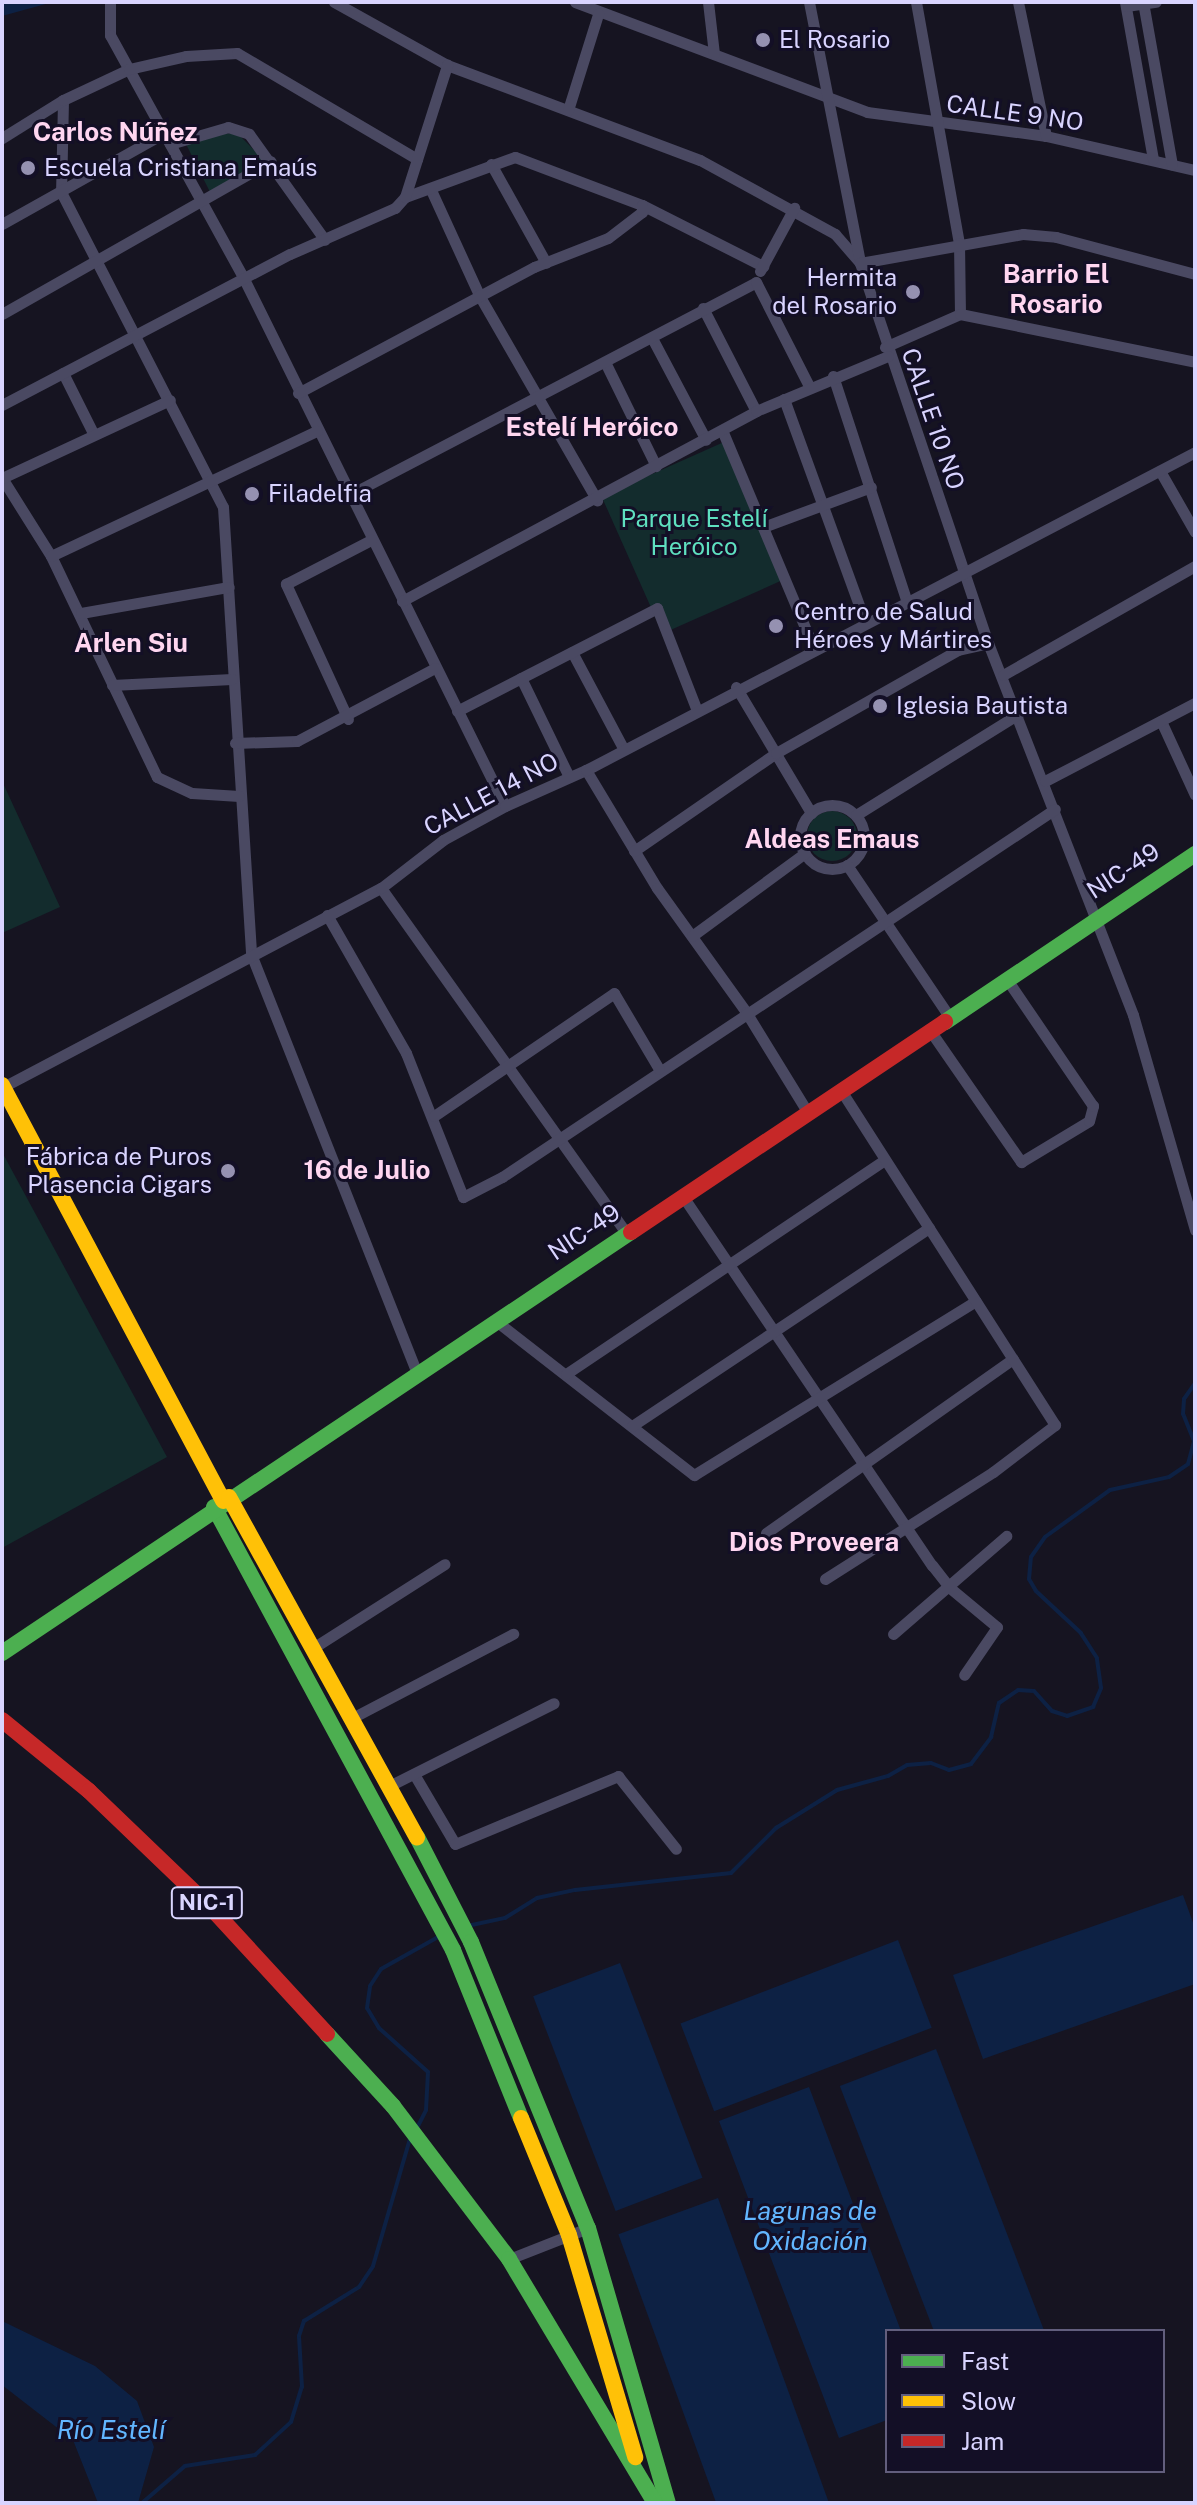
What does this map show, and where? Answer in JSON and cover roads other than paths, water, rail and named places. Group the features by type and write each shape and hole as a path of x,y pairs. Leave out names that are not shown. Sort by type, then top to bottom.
{"main road":[{"name":"NIC-49","path":"2,1653 222,1502 1195,854"},
{"path":"2,1086 439,1919 569,2235 642,2479"},
{"path":"222,1502 313,1648 391,1785 471,1942 588,2228 668,2503"},
{"name":"NIC-1","path":"2,1720 89,1791 214,1911 393,2106 509,2259 655,2503"},
{"path":"371,1794 391,1785"}],"street":[{"path":"110,2 110,35 244,279 505,806"},
{"name":"CALLE 10 NO","path":"334,2 447,65 700,160 794,208 835,234 860,263 887,351 988,643 1098,916 1133,1015 1195,1230"},
{"name":"CALLE 9 NO","path":"575,2 598,14 867,112 1046,136 1195,170"},
{"path":"708,2 714,54"},
{"path":"809,2 860,263 1023,234 1056,237 1195,274"},
{"path":"916,2 941,124 959,243 960,314"},
{"path":"1018,2 1046,136"},
{"path":"1153,159 1126,4 1148,3 1172,164"},
{"path":"568,110 598,14"},
{"path":"2,138 63,100 129,69 186,56 237,53 417,159"},
{"path":"2,405 244,279 395,208 405,197 447,65"},
{"path":"63,100 61,192 138,335 223,507 235,743 251,954 417,1374"},
{"path":"2,224 167,139 228,127 249,134 325,240"},
{"path":"405,197 515,157 642,205 763,266"},
{"path":"2,314 271,161"},
{"path":"491,164 546,263"},
{"path":"431,190 479,295 538,392 542,408 597,500"},
{"path":"298,393 479,295 608,238 642,212 642,205"},
{"path":"349,495 538,392 605,362 756,282 794,208"},
{"path":"756,282 809,386"},
{"path":"703,308 756,411"},
{"path":"402,601 597,500 756,411 960,314 1195,362"},
{"path":"652,338 706,440"},
{"path":"605,362 656,466"},
{"path":"63,373 94,435"},
{"path":"833,376 906,600"},
{"path":"784,399 820,507 865,621"},
{"path":"170,400 2,478 51,556 81,613 157,777 192,793 239,796"},
{"path":"722,430 813,647"},
{"path":"51,556 317,431"},
{"name":"CALLE 14 NO","path":"2,1086 381,888 443,840 505,806 586,770 736,687 1195,452"},
{"path":"1160,471 1195,532"},
{"path":"763,527 871,487"},
{"path":"348,719 286,584 371,540"},
{"path":"1003,675 1195,566"},
{"path":"81,613 229,587"},
{"path":"457,711 657,608 696,708"},
{"path":"634,851 776,753 958,650 988,643"},
{"path":"572,652 623,748"},
{"path":"235,743 297,741 348,719 435,668"},
{"path":"521,678 569,777"},
{"path":"112,685 232,679"},
{"path":"736,687 811,813"},
{"path":"1045,781 1195,703"},
{"path":"856,815 1018,714"},
{"path":"1161,721 1195,795"},
{"path":"586,770 634,851 746,1012 807,1111"},
{"path":"834,805 856,815 864,842 847,865 819,866 805,853 800,836 811,813 834,805"},
{"path":"327,915 406,1053 434,1116 463,1197 502,1177 559,1134 1055,809"},
{"path":"692,936 805,853"},
{"path":"847,865 949,1016"},
{"path":"381,888 559,1134 626,1233"},
{"path":"929,1029 1021,1162 1077,1129 1094,1116 1093,1106 1006,978"},
{"path":"434,1116 614,993 659,1069"},
{"path":"825,1579 907,1529 1055,1425 840,1089"},
{"path":"566,1374 885,1160"},
{"path":"682,1195 946,1583 990,1617 998,1632 964,1675"},
{"path":"632,1426 929,1228"},
{"path":"496,1321 694,1475 976,1301"},
{"path":"766,1533 862,1462 1013,1359"},
{"path":"893,1634 946,1583 1006,1536"},
{"path":"313,1648 445,1564"},
{"path":"352,1718 513,1634"},
{"path":"391,1785 554,1703"},
{"path":"414,1774 455,1844 618,1776 676,1849"},
{"path":"509,2259 588,2228"}],"water":[{"path":"2,2 53,2 2,16"},
{"path":"1183,1895 1195,1928 1195,1984 983,2059 953,1975"},
{"path":"898,1940 932,2028 714,2111 680,2023"},
{"path":"620,1963 702,2178 616,2211 533,1996"},
{"path":"936,2049 1043,2329 933,2329 840,2086"},
{"name":"Lagunas de Oxidación","path":"809,2087 900,2329 885,2329 885,2421 839,2438 719,2121"},
{"path":"718,2198 829,2502 716,2503 618,2234"},
{"name":"Río Estelí","path":"2,2321 95,2366 137,2401 154,2447 138,2503 98,2503 73,2440 2,2385"}],"waterway":[{"path":"467,1926 505,1918 537,1898 575,1890 731,1873 776,1828 837,1790 888,1776 907,1765 931,1763 949,1770 971,1764 991,1737 999,1703 1018,1690 1034,1691 1052,1711 1067,1716 1093,1707 1101,1688 1097,1658 1081,1633 1036,1591 1029,1579 1031,1557 1045,1537 1110,1490 1169,1477 1188,1464 1194,1441 1183,1414 1184,1399 1195,1383"},
{"path":"417,2128 426,2110 428,2072 379,2028 367,2008 370,1986 381,1969 440,1936"},
{"path":"142,2503 185,2466 255,2455 291,2422 302,2387 299,2336 304,2321 359,2287 373,2266 410,2139"}],"place":[{"name":"El Rosario","path":"763,40"},
{"name":"Escuela Cristiana Emaús","path":"28,168"},
{"name":"Hermita del Rosario","path":"913,292"},
{"name":"Filadelfia","path":"252,494"},
{"name":"Centro de Salud Héroes y Mártires","path":"776,626"},
{"name":"Iglesia Bautista","path":"880,706"},
{"name":"Fábrica de Puros Plasencia Cigars","path":"228,1171"}],"district":[{"name":"Carlos Núñez","path":"115,132"},
{"name":"Barrio El Rosario","path":"1056,289"},
{"name":"Estelí Heróico","path":"592,427"},
{"name":"Arlen Siu","path":"131,643"},
{"name":"Aldeas Emaus","path":"832,839"},
{"name":"16 de Julio","path":"367,1170"},
{"name":"Dios Proveera","path":"814,1542"}],"park label":[{"name":"Parque Estelí Heróico","path":"694,533"}]}
